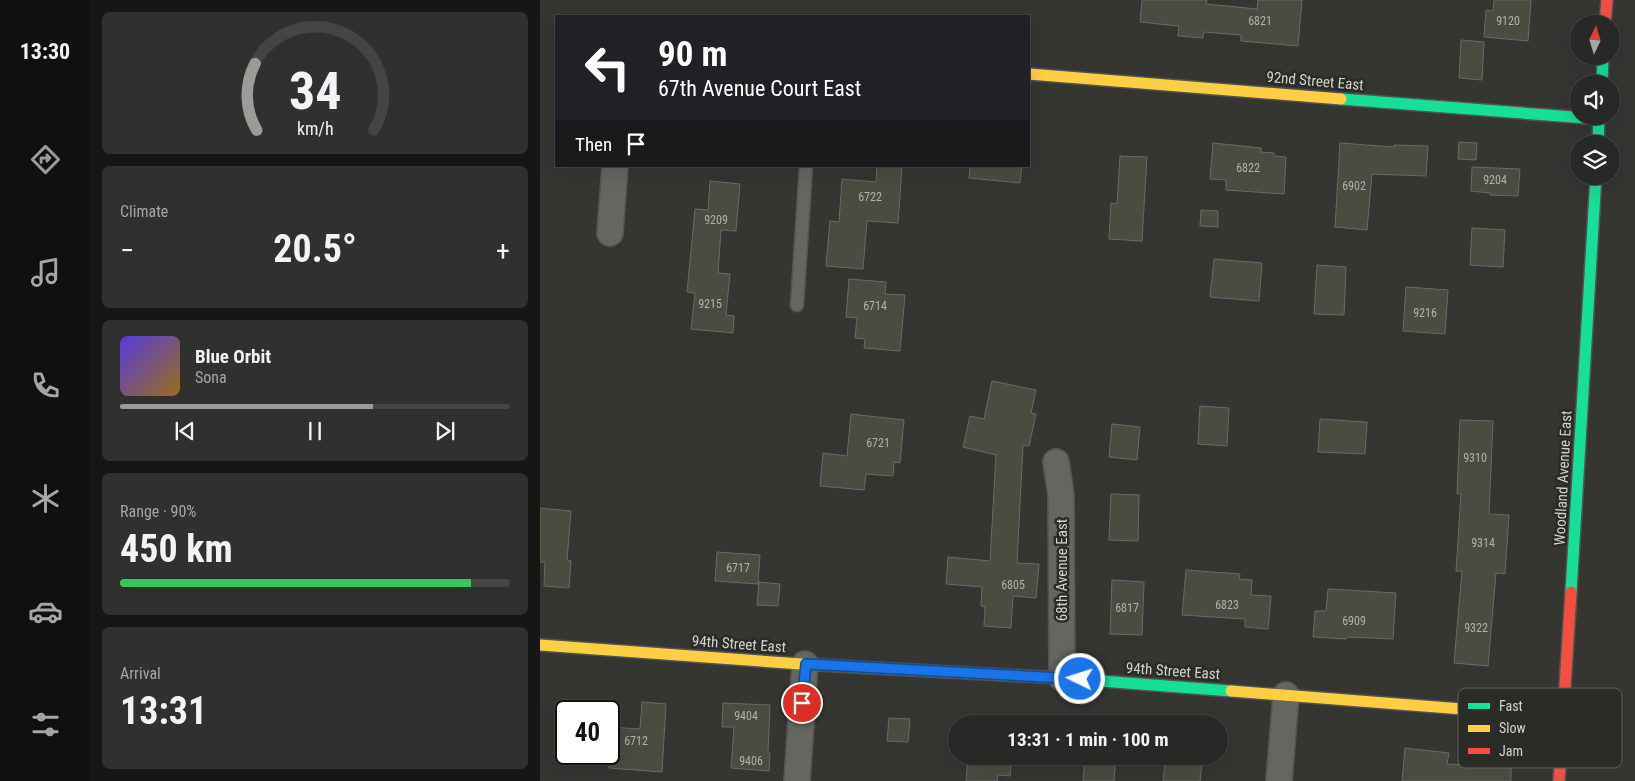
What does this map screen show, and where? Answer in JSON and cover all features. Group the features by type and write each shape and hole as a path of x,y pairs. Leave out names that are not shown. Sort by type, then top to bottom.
{"street":[{"path":"1606,15 1607,0"},
{"name":"92nd Street East","path":"1030,74 1570,116"},
{"path":"610,233 614,167"},
{"name":"Woodland Avenue East","path":"1565,688 1595,185"},
{"name":"68th Avenue East","path":"1056,462 1061,494 1062,678"},
{"name":"94th Street East","path":"540,645 806,664 1062,678 1458,709"},
{"path":"797,781 806,664"},
{"path":"1279,781 1286,695"},
{"name":"Woodland Avenue East","path":"1559,781 1560,768"}],"lane":[{"path":"797,305 806,167"}],"building":[{"path":"1142,0 1207,0 1206,4 1257,9 1258,0 1302,0 1298,46 1241,41 1241,35 1204,32 1203,38 1178,36 1179,26 1140,22"},
{"path":"1494,0 1531,0 1528,41 1484,37 1486,10 1493,11"},
{"path":"1461,40 1484,42 1482,80 1459,78"},
{"path":"1459,142 1477,143 1476,160 1458,159"},
{"path":"1213,143 1261,148 1261,152 1274,153 1274,156 1286,157 1284,194 1226,190 1226,180 1210,179"},
{"path":"1340,143 1394,147 1394,145 1428,146 1426,176 1372,174 1367,230 1335,227"},
{"path":"1120,156 1147,157 1142,241 1109,239 1111,203 1117,204"},
{"path":"877,167 902,167 898,223 867,221 863,269 826,266 830,221 839,222 842,179 876,182"},
{"path":"970,167 1022,167 1020,183 969,178"},
{"path":"1472,167 1520,169 1518,196 1490,195 1490,193 1471,191"},
{"path":"710,181 740,184 736,231 721,230 718,273 730,274 726,315 734,316 733,333 691,329 695,293 687,292 695,209 708,210"},
{"path":"1201,210 1218,211 1218,227 1200,226"},
{"path":"1472,228 1505,230 1503,267 1470,265"},
{"path":"1214,259 1262,263 1259,301 1210,297"},
{"path":"1317,265 1346,267 1344,315 1314,314"},
{"path":"849,279 886,282 885,294 905,295 900,351 864,348 865,339 855,338 857,318 846,317"},
{"path":"1406,287 1448,290 1445,334 1403,331"},
{"path":"992,381 1036,390 1031,413 1036,414 1029,446 1023,445 1017,563 1039,564 1036,598 1013,596 1011,628 984,626 985,607 981,606 982,587 946,584 948,557 990,561 996,455 963,447 970,416 984,419"},
{"path":"1200,406 1229,408 1227,446 1198,444"},
{"path":"851,414 904,420 900,463 894,462 893,476 866,474 864,490 820,486 823,453 847,456"},
{"path":"1320,419 1367,422 1365,454 1318,452"},
{"path":"1460,420 1493,421 1489,514 1509,515 1505,574 1496,573 1488,666 1454,663 1462,571 1456,571 1461,494 1457,494"},
{"path":"1112,424 1140,427 1137,460 1109,457"},
{"path":"1111,494 1139,495 1138,541 1109,540"},
{"path":"540,508 571,511 567,560 571,561 569,588 544,586 545,562 540,562"},
{"path":"717,552 760,555 758,584 715,581"},
{"path":"1186,570 1240,574 1239,579 1252,580 1251,595 1271,596 1268,629 1245,627 1245,619 1182,615"},
{"path":"1112,580 1144,582 1142,635 1110,634"},
{"path":"759,582 780,584 778,606 757,605"},
{"path":"1328,589 1396,593 1393,639 1313,637 1315,611 1326,611"},
{"path":"642,702 666,704 662,772 609,768 609,765 620,765 620,728 640,729"},
{"path":"723,703 770,705 769,771 731,768 734,727 722,727"},
{"path":"889,718 910,719 908,742 887,741"},
{"path":"1405,748 1449,753 1447,764 1458,765 1458,768 1511,768 1511,781 1402,781"},
{"path":"967,765 1011,765 1010,776 998,775 997,781 966,781"},
{"path":"1084,765 1115,765 1114,781 1083,781"},
{"path":"1165,765 1202,765 1200,781 1163,781"}],"traffic: fast":[{"path":"1602,75 1603,65"},
{"path":"1341,99 1570,117"},
{"path":"1598,135 1599,125"},
{"path":"1571,592 1595,185"},
{"path":"801,664 1062,678 1231,691"}],"traffic: slow":[{"path":"1030,74 1341,99"},
{"path":"540,645 801,664"},
{"path":"1231,691 1458,709"}],"traffic: jam":[{"path":"1606,15 1607,0"},
{"path":"1565,688 1571,592"},
{"path":"1559,781 1560,768"}],"route":[{"path":"802,703 806,664 1080,679"}]}
